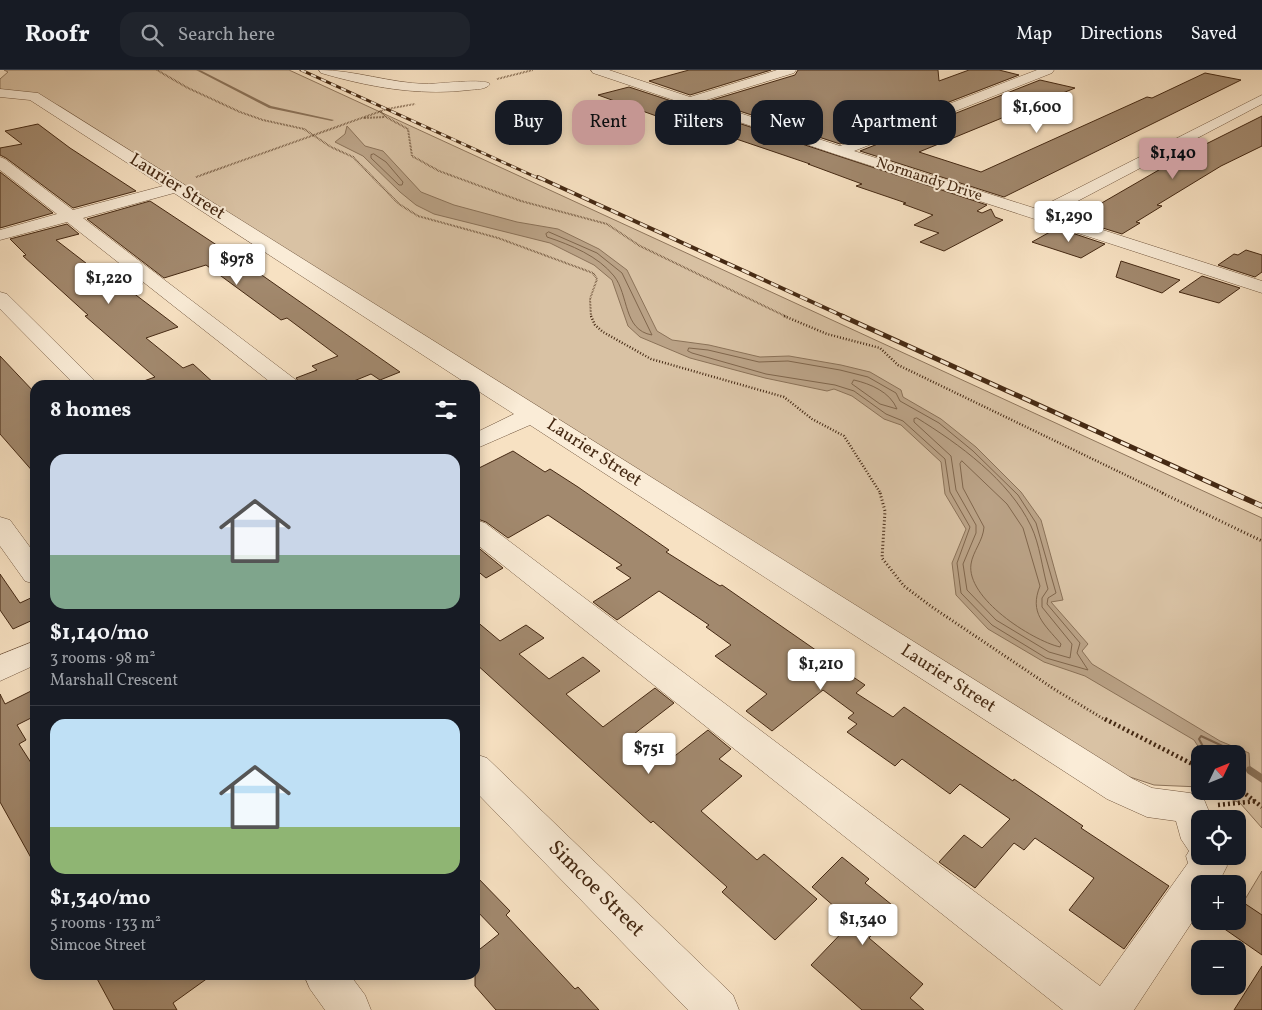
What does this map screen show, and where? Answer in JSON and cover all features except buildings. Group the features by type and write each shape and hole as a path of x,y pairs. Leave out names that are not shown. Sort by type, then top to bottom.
{"street":[{"path":"325,70 353,79 399,87 449,89 484,84"},
{"name":"Normandy Drive","path":"597,70 686,100"},
{"path":"692,100 790,70"},
{"path":"840,151 1048,70"},
{"name":"Laurier Street","path":"4,99 32,96 186,183 533,414 1120,790 1191,822"},
{"path":"1039,215 1262,99"},
{"name":"Normandy Drive","path":"741,118 1262,287"},
{"path":"0,162 282,380"},
{"path":"0,235 71,217 186,183"},
{"path":"0,298 83,380"},
{"path":"480,440 533,414"},
{"path":"0,526 30,567"},
{"path":"480,534 1097,1010"},
{"path":"0,669 30,654"},
{"name":"Simcoe Street","path":"480,773 718,1010"},
{"path":"1109,1010 1208,865"},
{"path":"329,980 350,1010"}],"path":[{"path":"157,70 188,88 240,112 263,120 301,128 353,157 399,204 418,216 498,238 593,273 597,279 590,300 593,322 608,336 631,352 673,368 779,394 790,400 813,419 836,430 844,436 882,495 885,511 882,558 904,586 1054,689 1118,727 1191,764"},
{"path":"186,183 359,118 380,111 422,103"},
{"path":"380,111 386,117 408,129 412,156 439,171 521,201 607,224 640,246 783,315 826,334 880,348 898,365 1262,541"},
{"path":"359,118 386,117"},
{"path":"1246,793 1262,807"},
{"path":"1233,810 1257,801"}],"shaded area":[{"path":"4,70 289,70 1262,518 1262,828 1240,803 1233,800 1246,800 1246,745 1191,745 1191,787 1154,785 1115,772 61,107 38,96 0,90 0,79 8,72"},
{"path":"1262,871 1262,931 1246,920 1246,898"}],"water":[{"path":"347,126 365,146 383,151 421,192 454,205 517,222 558,229 599,249 627,270 657,331 672,340 709,345 760,357 789,356 841,365 870,372 901,390 903,397 941,419 976,447 1021,492 1041,520 1063,600 1051,602 1088,644 1082,651 1092,664 1230,745 1197,745 1194,740 1085,676 1044,662 988,629 956,595 952,563 966,529 945,494 941,462 901,425 884,419 852,396 834,389 827,391 765,378 690,358 640,337 628,326 612,280 594,265 550,243 434,214 416,205 363,156 335,142 345,134"},
{"path":"1246,752 1249,753 1250,770 1246,771"}],"waterway":[{"path":"198,70 270,107 332,120"},
{"path":"1250,770 1262,779"}],"railway":[{"path":"301,70 540,179"},
{"path":"538,177 845,317"},
{"path":"842,316 1235,494"},
{"path":"1233,493 1262,506"}]}
